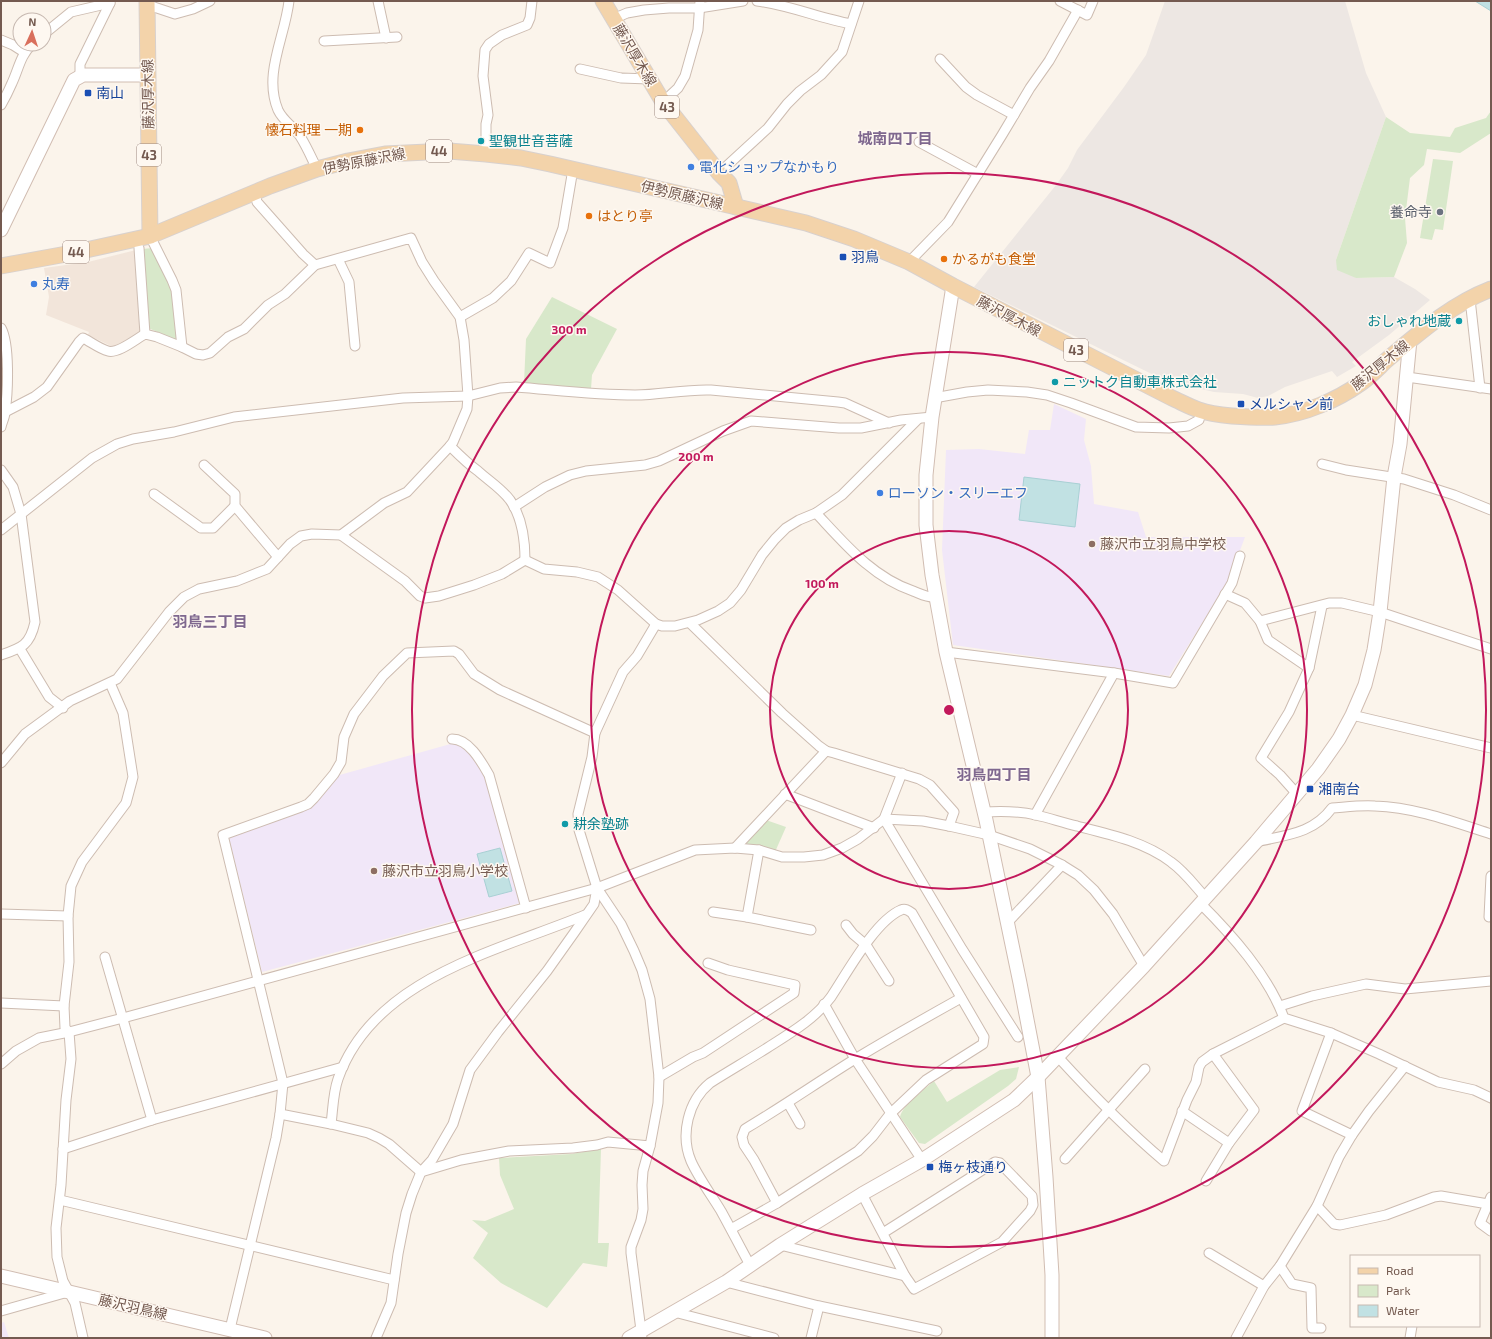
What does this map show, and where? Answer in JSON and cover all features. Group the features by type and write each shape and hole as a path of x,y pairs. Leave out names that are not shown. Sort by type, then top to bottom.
{"main road":[{"name":"藤沢厚木線","path":"603,1 664,102 719,173 729,183 736,207 806,223 909,262 952,286 1165,395 1201,411 1219,415 1275,417 1319,405 1340,396 1362,382 1410,340 1440,317 1470,299 1491,289"},
{"name":"藤沢厚木線","path":"148,3 150,236"},
{"name":"伊勢原藤沢線","path":"1,266 72,253 150,236 317,169 385,154 449,151 521,158 736,207"}],"street":[{"path":"148,3 174,14 193,10 210,1"},
{"path":"289,1 274,68 274,95 278,110 285,121 300,137 317,169"},
{"path":"378,1 386,38"},
{"path":"486,154 486,124 488,115 484,76 486,50 489,44 502,35 527,25 530,18 532,1"},
{"path":"613,19 627,13 644,10 743,1"},
{"path":"757,1 802,10 834,21 851,24"},
{"path":"719,173 768,128 787,104 800,91 821,75 842,52 859,1"},
{"path":"1060,1 1087,15 1092,1"},
{"path":"52,27 71,12 110,3 80,64 80,76"},
{"path":"664,102 678,88 685,76 698,30 700,5"},
{"path":"909,262 948,222 1030,88 1049,61 1078,10"},
{"path":"324,41 397,37"},
{"path":"1,40 12,44"},
{"path":"1,105 13,82 24,52"},
{"path":"940,59 966,87 977,95 1014,115"},
{"path":"580,69 621,78 649,79"},
{"path":"1,230 74,80 80,76 148,75"},
{"path":"919,142 978,174"},
{"path":"460,317 493,298 511,281 529,253 550,263 563,228 573,170"},
{"path":"255,193 257,202 303,254 315,265"},
{"path":"150,236 176,290 182,347"},
{"path":"5,412 34,397 47,387 83,338 109,351 114,351 145,334 157,337 203,355 210,353 228,337 249,324 268,305 285,294 315,265 412,238 422,262 460,317 464,340 468,396 467,409 450,446 407,492 384,503 341,535"},
{"path":"139,248 145,334"},
{"path":"338,259 349,282 355,346"},
{"path":"952,286 934,398 926,475 926,525 946,652 989,835 1038,1077 1046,1169 1052,1275 1052,1338"},
{"path":"1470,299 1480,388"},
{"path":"1,328 5,344 7,365 5,412 1,427"},
{"path":"629,1338 642,1334 674,1312 726,1282 780,1245 862,1194 922,1160 1014,1100 1058,1057 1144,966 1256,842 1318,769 1340,739 1352,715 1365,685 1374,650 1380,612 1394,477 1400,444 1410,340"},
{"path":"1407,377 1491,389"},
{"path":"1,530 92,458 117,444 133,439 174,432 234,417 403,398 468,396 500,388 516,387 618,395 711,390 845,403 889,422"},
{"path":"934,398 988,390 1027,392 1047,395 1072,403 1136,427 1169,428 1188,426 1199,420 1201,411"},
{"path":"514,507 545,487 570,475 586,471 644,465 659,461 723,431 751,422 861,428 889,422 932,417"},
{"path":"525,560 544,569 577,572 598,577 618,590 656,624 662,626 675,626 690,623 718,611 730,603 741,590 762,555 786,528 799,520 816,513 842,495 918,418"},
{"path":"450,446 477,471 504,492 514,507 522,530 525,560"},
{"path":"1322,464 1346,470 1394,477 1454,495 1491,510"},
{"path":"204,465 235,494 235,506 278,557"},
{"path":"1,470 13,486 21,514 35,622 32,634 20,648 1,655"},
{"path":"154,494 201,528 213,528 235,506"},
{"path":"816,513 846,545 885,579 928,598 936,596"},
{"path":"1,763 25,734 63,708 70,701 117,679 169,612 184,597 199,588 237,581 267,569 290,544 301,536 312,534 341,535 405,581 424,598 439,596 474,585 502,574 525,560"},
{"path":"946,652 1114,673 1173,683 1232,583 1240,556"},
{"path":"1225,594 1245,603 1260,622 1268,640 1309,668"},
{"path":"1260,622 1336,602 1380,612 1491,648"},
{"path":"1297,794 1280,775 1261,758 1289,712 1309,668 1322,606"},
{"path":"690,623 782,713 826,751 902,773 930,785 954,812 949,826"},
{"path":"642,1334 631,1247 641,1220 643,1209 642,1184 658,1103 659,1077 650,999 646,983 634,951 621,924 597,888 579,830 578,814 592,757 595,732 623,672 637,656 656,624"},
{"path":"20,648 48,697 63,708"},
{"path":"230,1330 280,1114 283,1083 260,981 223,835 308,804 334,774 341,762 344,737 354,714 383,676 408,653 454,651 459,654 474,674 500,690 595,732"},
{"path":"1035,815 1114,673"},
{"path":"83,1338 75,1303 63,1281 57,1257 56,1228 60,1200 71,1059 69,1032 64,1028 64,1006 69,962 68,916 71,886 82,862 126,803 133,778 123,713 110,683"},
{"path":"1352,715 1491,748"},
{"path":"452,738 459,739 469,747 485,767 489,775 526,908"},
{"path":"735,848 826,751"},
{"path":"1,1064 16,1051 39,1038 123,1018 597,888 695,850 735,848 759,850 782,857 823,855 842,848 874,828 884,819 902,773"},
{"path":"785,794 874,828"},
{"path":"1256,842 1302,831 1315,825 1326,816 1332,808 1374,806 1392,807 1423,814 1491,834"},
{"path":"984,812 1002,811 1035,815 1100,832 1135,844 1171,861 1184,873 1202,900 1258,971 1280,1006 1284,1018"},
{"path":"884,819 922,821 989,835 1030,849 1062,865 1094,890 1113,914 1144,966"},
{"path":"884,819 962,949 1018,1037"},
{"path":"747,917 759,850"},
{"path":"1007,923 1062,865"},
{"path":"1489,917 1491,876"},
{"path":"376,1338 391,1303 406,1213 421,1172 432,1160 453,1124 470,1070 548,971 594,904 597,888"},
{"path":"731,1229 777,1203 858,1151 873,1136 890,1114 926,1080 983,1044 984,1037 912,913 906,909 901,910 886,920 866,945 829,998 808,1019 789,1034 710,1083 703,1089 695,1100 689,1115 686,1143 691,1161 731,1229 750,1265"},
{"path":"713,912 747,917 811,930"},
{"path":"1,914 68,916"},
{"path":"331,1124 338,1080 343,1066 352,1048 366,1028 384,1010 408,993 444,972 476,956 585,916"},
{"path":"846,925 853,934 866,945 889,981"},
{"path":"105,957 152,1120"},
{"path":"659,1077 693,1057 703,1053 794,993 795,986 734,972 708,963"},
{"path":"1280,1006 1312,996 1366,984 1405,989 1491,980"},
{"path":"777,1203 754,1160 744,1145 742,1137 744,1129 788,1103 855,1059 960,998"},
{"path":"1,1003 64,1006"},
{"path":"824,1004 855,1059 890,1114 922,1160"},
{"path":"1058,1057 1108,1109 1146,1146 1164,1161 1182,1111 1196,1082 1199,1067 1202,1062 1213,1054 1284,1018 1331,1033 1438,1082 1474,1090 1491,1098"},
{"path":"1331,1033 1302,1111 1352,1135"},
{"path":"1206,1181 1229,1143 1254,1110 1213,1054"},
{"path":"63,1149 152,1120 343,1066"},
{"path":"1236,1338 1264,1286 1280,1266 1318,1206 1339,1157 1352,1135 1405,1066"},
{"path":"1065,1159 1145,1069"},
{"path":"788,1103 800,1124"},
{"path":"1182,1111 1229,1143"},
{"path":"280,1114 368,1133 379,1138 421,1172"},
{"path":"421,1172 461,1160 509,1151 573,1148 608,1142 650,1146"},
{"path":"862,1194 905,1276 914,1289 998,1246 1030,1211 1033,1205 1033,1200 1032,1196 1000,1163 995,1162 883,1233"},
{"path":"1318,1206 1334,1224 1340,1224 1386,1215 1434,1197 1441,1196 1490,1201 1480,1223 1491,1231"},
{"path":"60,1200 394,1280"},
{"path":"780,1245 905,1276"},
{"path":"1209,1253 1264,1286"},
{"path":"1280,1266 1292,1284 1311,1288 1312,1328 1321,1328"},
{"name":"藤沢羽鳥線","path":"1,1276 265,1338"},
{"path":"726,1282 819,1306 937,1331"},
{"path":"1,1311 69,1292"},
{"path":"811,1338 819,1306"},
{"path":"674,1312 774,1338"},
{"path":"1410,1338 1412,1327"}],"shaded area":[{"path":"1165,1 1345,1 1366,73 1386,117 1336,260 1356,278 1394,277 1430,300 1389,335 1352,362 1356,366 1337,377 1332,371 1285,387 1268,396 1258,398 1243,394 1214,392 1201,389 1162,379 974,287 1056,185 1068,168 1077,150 1146,55"},
{"path":"136,250 141,332 113,347 88,335 89,332 46,315 49,297 44,268 88,262"},
{"name":"藤沢市立羽鳥中学校","path":"1054,404 1086,419 1084,440 1091,466 1094,504 1138,512 1146,537 1245,537 1229,580 1169,676 953,645 942,550 946,450 979,449 1025,454 1029,430 1050,430"},
{"name":"藤沢市立羽鳥小学校","path":"454,743 460,744 466,749 485,777 520,903 262,972 229,838 310,808 318,801 336,776"},
{"path":"4,1322 9,1338 1,1338 1,1323"}],"green space":[{"path":"1491,111 1491,133 1460,153 1427,149 1424,165 1410,178 1405,218 1407,243 1394,277 1356,278 1337,270 1336,260 1386,117 1410,133 1450,137 1455,128 1486,118"},
{"path":"1433,159 1453,161 1443,230 1435,229 1432,240 1420,238"},
{"path":"152,248 172,292 177,340 148,328 143,249"},
{"path":"552,297 617,329 592,375 591,389 524,383 526,339"},
{"path":"766,820 786,827 775,852 742,845"},
{"path":"1019,1067 1016,1079 1008,1086 925,1144 919,1143 900,1117 909,1102 934,1081 947,1102 1000,1070"},
{"path":"601,1149 598,1243 609,1243 607,1267 583,1263 547,1308 501,1283 473,1258 488,1233 472,1220 485,1221 514,1209 500,1175 499,1158 571,1154"}],"water":[{"path":"1475,1 1491,1 1491,11"},
{"path":"1024,477 1080,484 1075,527 1019,520"},
{"path":"500,848 512,891 489,897 477,854"}],"place":[{"name":"南山","path":"88,93"},
{"name":"懐石料理 一期","path":"360,130"},
{"name":"聖観世音菩薩","path":"481,141"},
{"name":"電化ショップなかもり","path":"691,167"},
{"name":"養命寺","path":"1440,212"},
{"name":"はとり亭","path":"589,216"},
{"name":"羽鳥","path":"843,257"},
{"name":"かるがも食堂","path":"944,259"},
{"name":"丸寿","path":"34,284"},
{"name":"おしゃれ地蔵","path":"1459,321"},
{"name":"ニットク自動車株式会社","path":"1055,382"},
{"name":"メルシャン前","path":"1241,404"},
{"name":"ローソン・スリーエフ","path":"880,493"},
{"name":"藤沢市立羽鳥中学校","path":"1092,544"},
{"name":"湘南台","path":"1310,789"},
{"name":"耕余塾跡","path":"565,824"},
{"name":"藤沢市立羽鳥小学校","path":"374,871"},
{"name":"梅ヶ枝通り","path":"930,1167"}],"district":[{"name":"城南四丁目","path":"895,139"},
{"name":"羽鳥三丁目","path":"210,622"},
{"name":"羽鳥四丁目","path":"994,775"}]}
